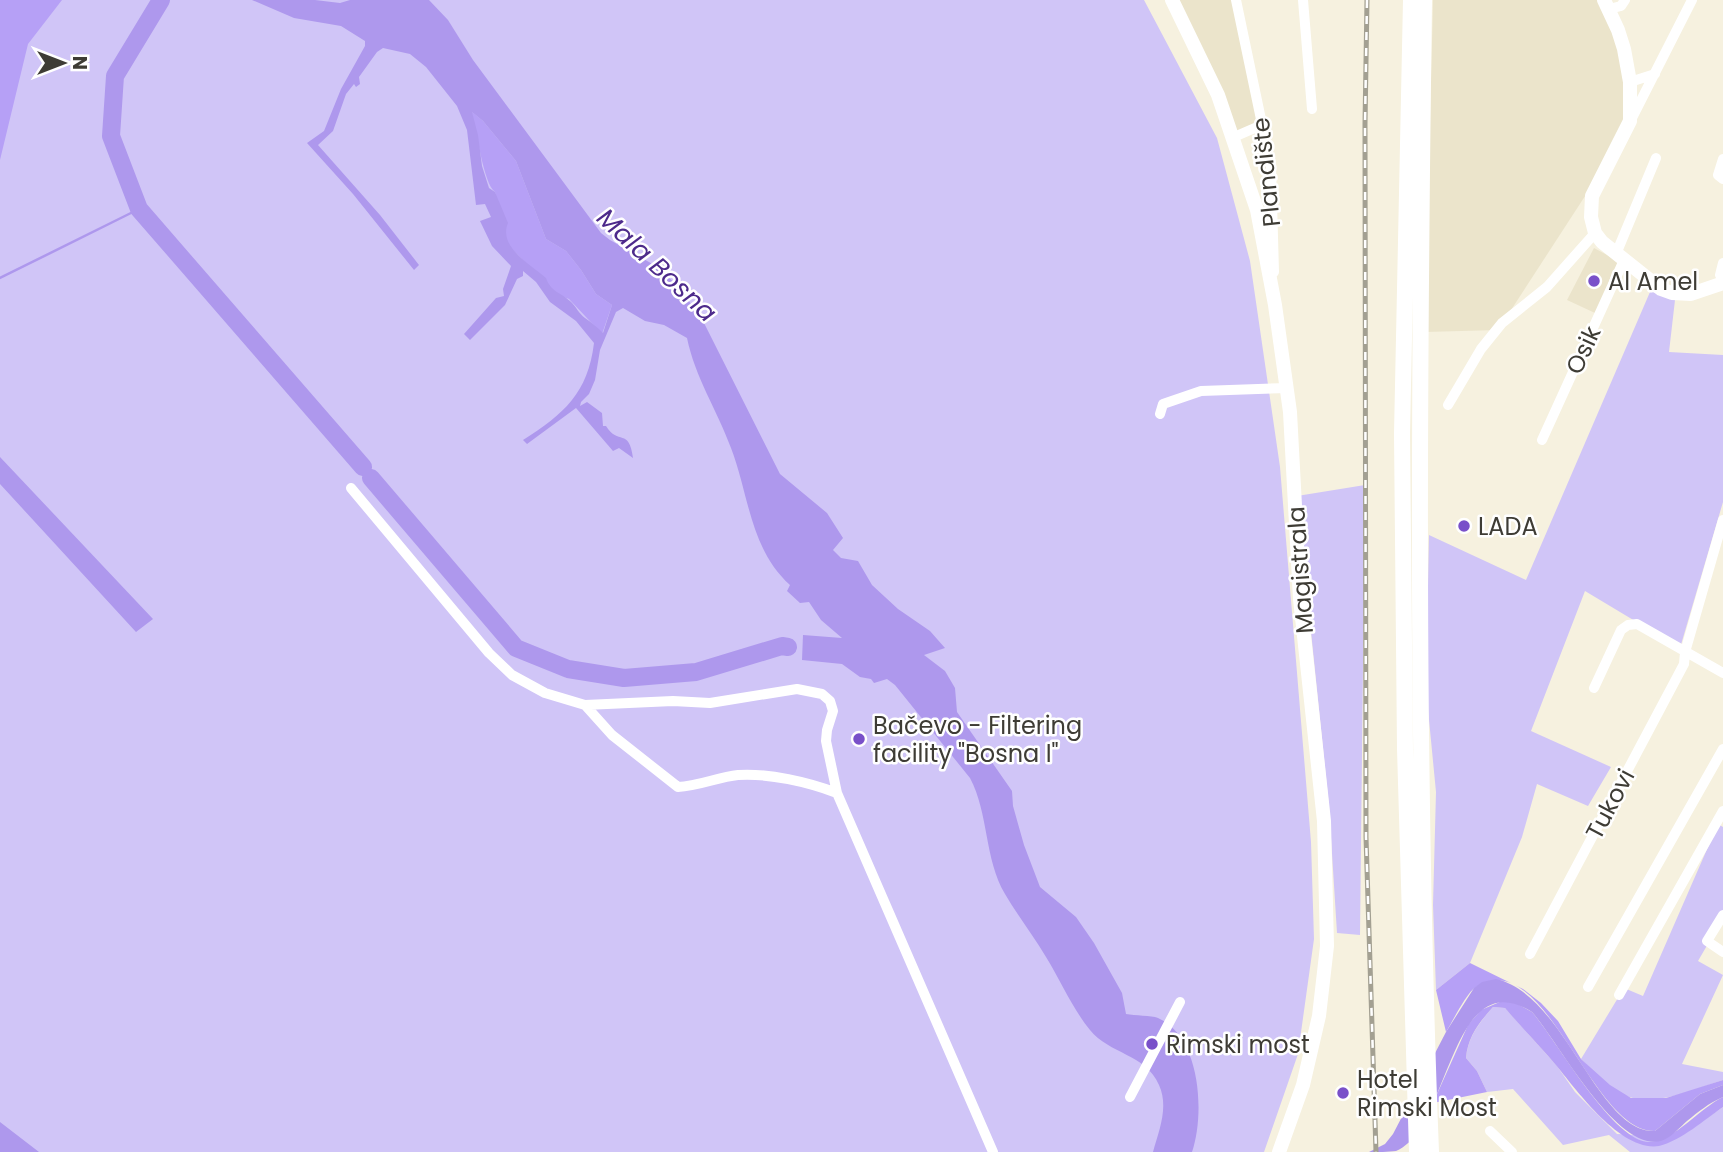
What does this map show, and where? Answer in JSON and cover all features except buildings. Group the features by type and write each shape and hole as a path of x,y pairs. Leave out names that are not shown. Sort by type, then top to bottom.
{"highway":[{"path":"1410,0 1410,433 1422,1150"},
{"path":"1410,415 1424,0"},
{"path":"1419,1037 1430,1133 1422,1150"}],"main road":[{"name":"Magistrala","path":"1172,0 1218,95 1257,210 1287,388 1300,599 1324,821 1327,946 1319,1016 1303,1085 1279,1152"},
{"path":"1607,4 1624,50 1630,82 1630,121 1592,196 1590,207 1595,233 1601,242 1661,289 1672,293 1691,294 1723,281"}],"street":[{"name":"Plandište","path":"1236,0 1271,167 1275,305"},
{"path":"1303,0 1312,109"},
{"path":"1607,4 1621,6 1625,0"},
{"path":"1630,121 1692,0"},
{"path":"1630,82 1655,74"},
{"path":"1234,136 1264,124"},
{"name":"Osik","path":"1542,440 1620,257 1656,158"},
{"path":"1723,159 1717,172 1723,179"},
{"path":"1448,405 1481,349 1502,323 1547,287 1595,233"},
{"path":"1723,263 1720,275 1723,281"},
{"path":"1160,414 1163,404 1201,391 1287,388"},
{"path":"351,488 489,653 512,675 545,693 585,705 673,701 710,703 797,689 822,694 830,701 833,711 826,741 837,793 993,1152"},
{"name":"Tukovi","path":"1530,954 1684,664 1685,652 1720,541 1723,520"},
{"path":"1594,688 1621,630 1637,624 1723,673"},
{"path":"585,705 612,735 678,787 695,786 738,775 810,783 837,793"},
{"path":"1588,986 1723,749"},
{"path":"1619,995 1723,811"},
{"path":"1723,915 1707,941 1723,952"},
{"path":"1130,1097 1180,1002"},
{"path":"1490,1131 1512,1152"}],"shaded area":[{"path":"0,0 1144,0 1217,138 1250,261 1280,467 1311,842 1314,939 1298,1054 1264,1152 0,1152"},
{"path":"0,0 62,0 28,44 0,160"},
{"path":"252,0 315,0 340,3 350,0 429,0 448,20 473,60 601,233 656,266 679,287 703,321 780,474 827,513 843,538 833,550 841,558 858,561 872,585 898,609 930,631 945,648 924,655 945,671 955,688 957,712 1012,791 1013,806 1024,845 1040,887 1076,917 1094,943 1122,993 1126,1014 1158,1018 1172,1028 1183,1042 1191,1059 1198,1098 1196,1136 1192,1152 1153,1152 1163,1110 1159,1085 1153,1075 1136,1060 1098,1038 1078,1013 998,880 981,806 970,778 895,685 887,679 874,683 842,664 802,660 803,635 842,638 821,620 809,602 800,603 787,591 790,585 766,555 752,521 731,448 695,366 687,338 664,325 645,321 623,308 616,312 600,350 595,380 580,406 587,402 602,413 603,426 629,443 633,458 619,448 613,451 576,408 527,444 523,440 551,421 572,401 580,389 594,343 576,321 550,302 536,282 523,271 523,276 517,279 505,305 470,340 464,334 496,298 504,296 503,289 511,266 492,246 480,221 491,217 485,204 476,205 467,130 457,106 426,67 410,54 383,48 359,77 360,84 356,87 354,84 346,94 333,131 318,145 380,215 419,265 414,270 353,194 307,143 324,131 365,41 341,26 294,18","holes":["472,112 483,121 516,161 546,239 566,251 596,294 612,305 603,333 570,301 553,289 546,278 524,261 507,240 508,223 495,192 489,188"]},
{"path":"1170,0 1232,0 1259,123 1228,138 1218,95"},
{"path":"1433,0 1602,0 1615,24 1627,107 1615,150 1498,330 1425,332"},
{"path":"471,111 483,121 516,161 546,239 566,251 596,294 612,305 602,334 569,299 558,295 507,244"},
{"name":"Al Amel","path":"1594,248 1620,262 1595,313 1567,300"},
{"path":"1653,285 1675,300 1669,352 1723,355 1723,502 1680,648 1585,591 1531,731 1611,767 1588,806 1537,784 1522,837 1470,963 1436,990 1433,905 1436,792 1426,689 1429,535 1526,580"},
{"path":"0,457 153,619 136,632 0,484"},
{"path":"1365,485 1360,935 1337,933 1329,806 1297,496"},
{"path":"1718,824 1723,827 1723,918 1698,961 1723,975 1682,1064 1723,1072 1723,1080 1656,1099 1626,1096 1605,1082 1581,1059 1624,988 1643,996"},
{"path":"1470,963 1523,989 1541,1003 1558,1021 1581,1059 1610,1085 1631,1098 1666,1098 1723,1080 1723,1085 1700,1094 1655,1131 1632,1124 1610,1103 1546,1013 1524,991 1501,980 1476,987 1464,1001 1446,1032 1436,990"},
{"path":"1496,979 1520,990 1542,1010 1616,1111 1635,1126 1655,1131 1700,1094 1723,1085 1723,1097 1700,1111 1665,1140 1644,1140 1626,1130 1607,1113 1532,1012 1505,1002 1484,1009 1467,1028 1414,1137 1396,1151 1369,1152 1385,1144 1393,1134 1446,1032 1474,988 1482,982"},
{"path":"1502,1001 1516,1003 1532,1012 1603,1108 1619,1126 1635,1138 1650,1142 1668,1136 1723,1097 1723,1107 1668,1143 1659,1146 1644,1145 1629,1139 1600,1117 1505,1008 1493,1007 1472,1036 1466,1058 1477,1071 1487,1092 1433,1103 1468,1025 1481,1010"},
{"path":"1493,1007 1505,1008 1557,1066 1575,1092 1617,1134 1679,1137 1723,1107 1723,1152 1630,1152 1609,1135 1563,1145 1513,1089 1487,1092 1477,1071 1466,1058 1475,1031"},
{"path":"0,1122 39,1152 0,1152"}],"waterway":[{"name":"Mala Bosna","path":"161,0 115,76 111,136 139,209 363,467"},
{"path":"0,278 139,209"},
{"name":"Mala Bosna","path":"371,478 516,648 568,669 624,678 696,672 782,646 788,647"}],"railway":[{"path":"1367,0 1366,837 1376,1152"}],"place":[{"name":"Al Amel","path":"1594,281"},
{"name":"LADA","path":"1464,526"},
{"name":"Bačevo - Filtering facility \"Bosna I\"","path":"859,739"},
{"name":"Rimski most","path":"1152,1044"},
{"name":"Hotel Rimski Most","path":"1343,1093"}]}
